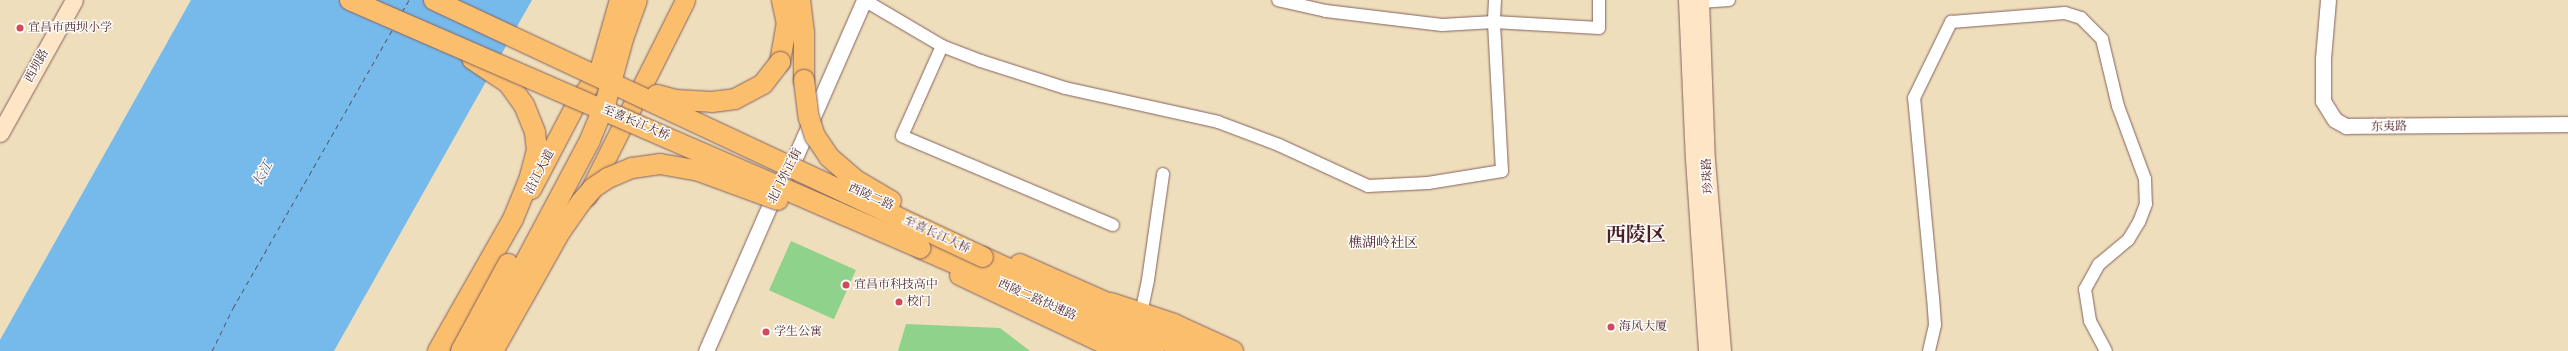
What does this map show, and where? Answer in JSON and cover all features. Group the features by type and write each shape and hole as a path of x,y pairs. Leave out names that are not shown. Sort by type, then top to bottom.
{"highway":[{"name":"至喜长江大桥","path":"350,0 920,248"},
{"name":"至喜长江大桥","path":"434,0 983,256"},
{"path":"462,351 578,133 596,86 620,0"},
{"path":"478,351 590,140 606,101 622,40 637,0"},
{"path":"606,79 676,100 712,102 735,99 754,90 769,77 780,62 787,24 782,0"},
{"path":"800,0 804,32 806,104 815,136 829,157 854,179 983,256"},
{"path":"438,351 513,219 530,180 537,151 535,132 524,106 508,83 447,42"},
{"path":"493,351 560,232 580,202 593,188 608,178 632,168 660,164 699,171 808,211 920,248"},
{"name":"西陵二路快速路","path":"920,248 1154,351"},
{"name":"西陵二路快速路","path":"983,256 1189,351"},
{"path":"1104,300 1141,316 1174,324 1233,351"}],"main road":[{"name":"西坝路","path":"0,133 74,0"},
{"name":"沿江大道","path":"447,351 575,106 606,79 644,0"},
{"path":"502,351 573,224 685,0"},
{"name":"珍珠路","path":"1696,1 1694,159 1707,351"},
{"name":"珍珠路","path":"1696,1 1706,160 1722,351"},
{"name":"西陵二路","path":"606,79 641,90 793,162 1104,300"},
{"path":"575,106 776,191 1120,351"},
{"path":"1141,316 1208,351"}],"street":[{"path":"864,0 942,46 1065,88 1218,122 1279,145 1368,186 1428,182 1502,171 1494,22 1495,0"},
{"name":"北门外正街","path":"706,351 776,191 793,162 864,0"},
{"path":"1278,0 1326,11 1442,25 1494,22 1599,28 1599,0"},
{"path":"1696,1 1729,0"},
{"name":"东夷路","path":"2328,0 2323,58 2324,101 2329,114 2340,123 2355,127 2568,124"},
{"path":"1929,351 1935,325 1914,98 1951,22 2065,13 2081,18 2102,39 2118,106 2145,179 2146,204 2138,222 2128,240 2099,264 2085,289 2090,321 2106,351"},
{"path":"942,46 902,136 1113,225"},
{"path":"1141,316 1148,280 1163,174"}],"green space":[{"path":"791,241 856,270 834,319 769,290"},
{"path":"906,324 1000,328 1030,351 898,351"}],"water":[{"name":"长江","path":"191,0 532,0 334,351 0,351 0,340"}],"ferry route":[{"path":"402,12 409,0"},
{"path":"212,351 233,308 393,29"}],"place":[{"name":"宜昌市西坝小学","path":"20,28"},
{"name":"宜昌市科技高中","path":"846,285"},
{"name":"校门","path":"899,302"},
{"name":"海风大厦","path":"1611,327"},
{"name":"学生公寓","path":"766,332"}],"district":[{"name":"西陵区","path":"1636,234"},
{"name":"樵湖岭社区","path":"1383,243"}]}
